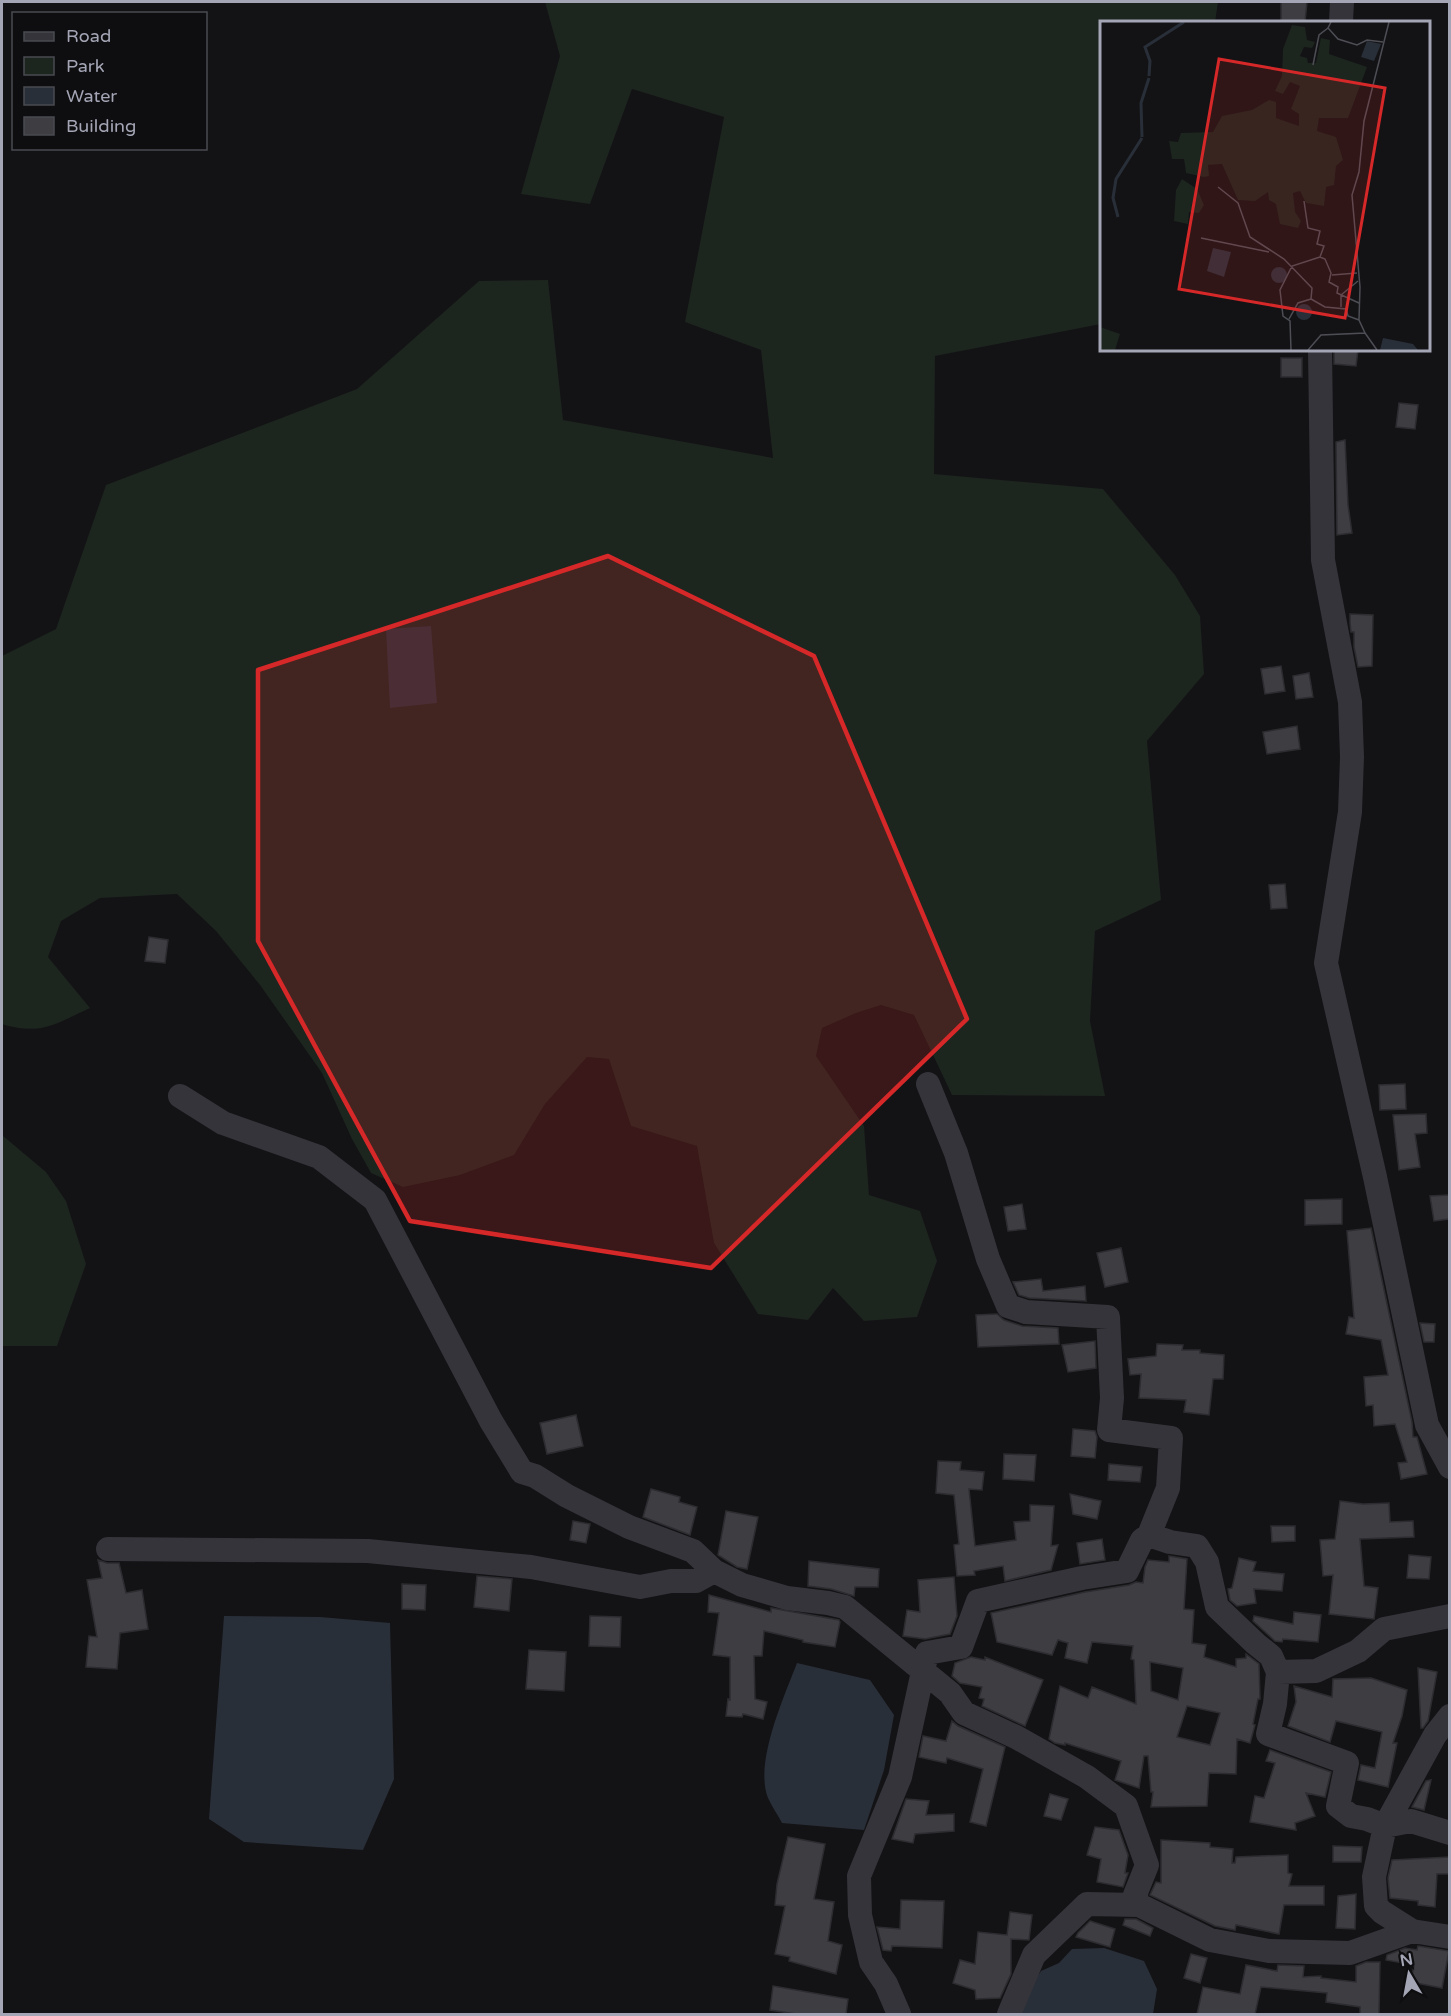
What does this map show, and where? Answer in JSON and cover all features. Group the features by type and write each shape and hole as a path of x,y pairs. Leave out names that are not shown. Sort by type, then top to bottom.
{"street":[{"path":"1341,21 1342,2"},
{"path":"1320,351 1323,560 1350,702 1352,757 1350,812 1326,963 1376,1177 1427,1425 1449,1467"},
{"path":"899,2014 886,1984 871,1962 860,1915 859,1876 900,1777 927,1653 961,1647 978,1601 1082,1578 1127,1571 1142,1540 1149,1535 1168,1488 1171,1438 1109,1430 1112,1398 1108,1317 1026,1312 1008,1306 987,1259 956,1153 928,1084"},
{"path":"180,1096 223,1123 319,1157 375,1200 491,1422 522,1472 535,1476 567,1496 629,1527 693,1551 714,1571 742,1585 787,1598 845,1607 950,1693 964,1713 1016,1737 1087,1777 1126,1806 1147,1865 1135,1895 1139,1905"},
{"path":"1149,1535 1170,1542 1197,1546 1207,1563 1217,1607 1271,1656 1278,1672 1275,1704 1268,1734 1347,1763 1338,1806 1351,1816 1385,1826 1411,1821 1449,1833"},
{"path":"108,1550 368,1551 531,1567 640,1587 671,1581 696,1581 714,1571"},
{"path":"1278,1672 1316,1671 1358,1651 1384,1629 1449,1616"},
{"path":"1449,1716 1435,1735 1385,1826 1374,1877 1376,1906 1382,1912 1412,1931 1449,1937"},
{"path":"1010,2014 1034,1955 1087,1904 1139,1905 1210,1940 1269,1950 1350,1953 1412,1931"}],"highlighted area":[{"path":"608,556 814,656 967,1019 711,1268 410,1221 258,941 258,670"}],"green space":[{"path":"545,2 1218,2 1215,21 1100,21 1100,324 935,356 934,474 1103,489 1175,575 1200,616 1204,674 1147,741 1161,900 1095,931 1090,1021 1105,1096 952,1095 914,1015 881,1005 822,1028 816,1056 864,1126 869,1195 920,1211 937,1261 917,1317 864,1321 833,1288 808,1320 758,1314 714,1243 697,1146 631,1126 609,1059 587,1057 545,1104 514,1155 460,1175 403,1187 371,1173 352,1139 322,1073 260,985 216,931 177,894 100,898 61,921 48,957 90,1008 57,1023 38,1028 27,1029 2,1024 2,656 56,629 106,485 357,389 479,281 548,280 563,420 773,458 761,350 685,322 724,117 632,89 590,204 521,194 560,56"},
{"path":"2,1135 46,1172 66,1201 86,1264 57,1346 2,1346"}],"water":[{"path":"431,626 437,703 390,708 386,629"},
{"path":"224,1616 320,1617 390,1623 394,1779 363,1850 244,1842 209,1819"},
{"path":"797,1663 870,1680 894,1715 884,1770 864,1830 782,1823 768,1798 765,1767 772,1730"},
{"path":"1104,1948 1144,1961 1157,1989 1153,2014 1021,2014 1028,1991 1041,1971 1059,1963 1072,1949"}],"building":[{"path":"1281,2 1307,2 1305,21 1281,21"},
{"path":"1334,351 1358,351 1356,366 1334,364"},
{"path":"1281,358 1302,358 1302,377 1281,377"},
{"path":"1399,403 1418,405 1415,429 1396,427"},
{"path":"1345,440 1348,505 1352,533 1337,535 1336,442"},
{"path":"1350,614 1373,615 1372,666 1358,667"},
{"path":"1281,666 1285,691 1265,694 1261,669"},
{"path":"1309,673 1313,697 1296,699 1293,676"},
{"path":"1297,726 1300,749 1267,754 1263,732"},
{"path":"1285,884 1287,908 1271,909 1269,885"},
{"path":"149,937 168,940 165,963 145,961"},
{"path":"1405,1084 1406,1109 1380,1110 1379,1085"},
{"path":"1426,1114 1427,1133 1415,1134 1420,1167 1399,1170 1393,1115"},
{"path":"1449,1195 1449,1219 1434,1221 1430,1196"},
{"path":"1342,1199 1342,1224 1305,1225 1305,1200"},
{"path":"1022,1204 1026,1229 1008,1231 1004,1207"},
{"path":"1371,1228 1412,1422 1413,1437 1417,1437 1427,1474 1401,1479 1398,1463 1407,1462 1395,1424 1374,1426 1373,1405 1366,1406 1364,1377 1388,1375 1381,1340 1346,1334 1349,1317 1354,1318 1347,1231"},
{"path":"1121,1248 1128,1282 1105,1287 1097,1253"},
{"path":"1041,1279 1043,1291 1085,1286 1086,1301 1029,1298 1019,1295 1013,1282"},
{"path":"997,1314 1004,1320 1022,1326 1058,1328 1059,1344 978,1347 976,1315"},
{"path":"1420,1323 1435,1324 1434,1342 1424,1342"},
{"path":"1095,1341 1096,1368 1068,1372 1062,1345"},
{"path":"1157,1344 1183,1345 1182,1350 1200,1350 1200,1353 1224,1355 1223,1379 1213,1379 1209,1415 1184,1412 1186,1400 1139,1398 1141,1374 1130,1375 1128,1359 1156,1356"},
{"path":"576,1415 583,1446 547,1454 540,1423"},
{"path":"1073,1429 1095,1431 1097,1437 1095,1458 1071,1456"},
{"path":"1004,1454 1036,1455 1034,1481 1003,1479"},
{"path":"938,1461 961,1462 960,1470 984,1472 982,1490 969,1489 975,1546 1016,1540 1014,1522 1030,1521 1030,1505 1054,1506 1051,1546 1058,1545 1051,1570 1005,1581 1003,1566 974,1571 975,1575 957,1576 954,1545 959,1544 954,1495 936,1493"},
{"path":"1109,1464 1142,1467 1140,1482 1108,1480"},
{"path":"651,1489 680,1497 679,1502 697,1507 690,1535 643,1517"},
{"path":"1070,1494 1101,1501 1097,1519 1073,1514"},
{"path":"1340,1501 1363,1504 1389,1503 1390,1522 1413,1521 1414,1537 1360,1539 1364,1586 1378,1588 1374,1619 1329,1614 1333,1575 1323,1576 1320,1540 1335,1539"},
{"path":"726,1511 758,1517 747,1569 737,1567 718,1555"},
{"path":"573,1521 590,1524 586,1543 570,1540"},
{"path":"1271,1526 1295,1526 1295,1541 1272,1542"},
{"path":"1102,1539 1105,1560 1080,1564 1077,1543"},
{"path":"1409,1555 1431,1557 1429,1579 1407,1578"},
{"path":"1169,1556 1187,1559 1184,1609 1194,1610 1192,1643 1206,1645 1204,1657 1236,1667 1236,1659 1246,1658 1246,1654 1259,1664 1260,1699 1258,1699 1250,1743 1237,1739 1236,1774 1209,1773 1207,1806 1151,1807 1153,1792 1151,1792 1148,1756 1144,1756 1139,1788 1115,1780 1121,1761 1065,1743 1065,1745 1055,1743 1049,1739 1060,1686 1088,1698 1092,1687 1136,1704 1134,1660 1131,1659 1133,1646 1092,1642 1087,1663 1065,1658 1068,1643 1058,1640 1052,1655 997,1642 991,1613 1085,1592 1136,1582 1143,1583 1148,1560 1169,1562","holes":["1150,1662 1183,1668 1178,1700 1151,1691","1187,1706 1220,1713 1210,1745 1177,1737"]},
{"path":"1239,1558 1256,1562 1253,1571 1284,1574 1282,1591 1254,1589 1256,1603 1237,1606 1230,1600 1228,1589 1232,1588"},
{"path":"98,1560 119,1563 126,1593 142,1590 148,1629 120,1633 117,1669 86,1667 89,1636 97,1637 87,1580 102,1578"},
{"path":"809,1561 879,1569 878,1587 855,1587 854,1596 831,1589 808,1586"},
{"path":"477,1576 512,1579 509,1611 474,1607"},
{"path":"954,1577 957,1616 950,1634 925,1639 903,1636 907,1610 920,1612 918,1580"},
{"path":"402,1584 426,1585 425,1610 402,1609"},
{"path":"709,1595 771,1612 771,1608 839,1620 835,1647 803,1642 803,1640 764,1631 762,1656 754,1656 755,1699 767,1702 763,1719 743,1714 742,1717 726,1716 728,1699 730,1700 730,1657 713,1655 719,1613 708,1612"},
{"path":"1294,1612 1321,1615 1318,1642 1283,1639 1282,1642 1275,1641 1253,1621 1254,1616 1293,1624"},
{"path":"590,1616 621,1617 620,1647 589,1646"},
{"path":"529,1650 566,1652 564,1691 526,1689"},
{"path":"971,1657 985,1660 985,1657 1043,1680 1025,1726 982,1706 984,1699 979,1698 982,1687 960,1683 952,1676 955,1663"},
{"path":"1418,1668 1437,1672 1428,1721 1423,1728 1421,1728"},
{"path":"1371,1678 1407,1690 1402,1716 1393,1743 1397,1743 1388,1787 1358,1780 1361,1765 1375,1768 1382,1732 1336,1721 1330,1742 1288,1726 1296,1702 1294,1686 1332,1697 1333,1679"},
{"path":"952,1721 958,1726 1005,1747 986,1826 970,1822 983,1769 947,1758 946,1763 919,1757 923,1736 946,1741"},
{"path":"1270,1750 1331,1772 1325,1797 1306,1793 1315,1816 1295,1823 1296,1830 1250,1822 1255,1796 1264,1798 1275,1763 1266,1761"},
{"path":"1431,1780 1424,1810 1412,1807 1426,1781"},
{"path":"1050,1794 1068,1799 1061,1820 1044,1816"},
{"path":"906,1799 929,1801 926,1815 954,1814 954,1831 915,1834 913,1843 892,1839"},
{"path":"1095,1827 1119,1830 1128,1855 1125,1873 1128,1873 1123,1887 1097,1882 1101,1859 1087,1855"},
{"path":"788,1837 825,1844 814,1899 834,1902 828,1941 842,1945 836,1974 789,1961 790,1957 775,1954 785,1906 775,1905 777,1884"},
{"path":"1161,1840 1210,1843 1210,1847 1233,1849 1232,1863 1235,1863 1236,1857 1288,1855 1288,1873 1292,1874 1289,1886 1324,1886 1324,1905 1284,1905 1279,1934 1236,1925 1235,1930 1215,1926 1150,1895 1156,1882 1161,1883"},
{"path":"1333,1846 1362,1847 1361,1862 1333,1862"},
{"path":"1449,1857 1449,1874 1437,1874 1435,1907 1418,1905 1418,1901 1390,1898 1388,1878 1392,1860"},
{"path":"1356,1894 1355,1929 1336,1928 1338,1896"},
{"path":"901,1900 944,1901 942,1948 892,1946 891,1951 883,1950 877,1927 900,1929"},
{"path":"1010,1912 1032,1915 1029,1940 1011,1939 1011,1974 1000,1998 976,1999 975,1990 953,1983 960,1960 975,1964 978,1932 1007,1935"},
{"path":"1125,1919 1136,1919 1153,1928 1150,1936 1123,1925"},
{"path":"1090,1921 1115,1929 1110,1947 1076,1937"},
{"path":"1418,1946 1449,1951 1442,1988 1411,1982 1414,1965 1386,1960 1387,1955 1405,1948 1417,1950"},
{"path":"1191,1954 1207,1958 1200,1983 1184,1978"},
{"path":"1366,1962 1380,1962 1379,2014 1360,2014 1360,2007 1326,2002 1327,1993 1261,1987 1255,2014 1197,2014 1203,1987 1240,1994 1246,1965 1277,1971 1278,1965 1304,1966 1303,1977 1321,1976 1321,1978 1356,1982 1356,1966"},
{"path":"773,1986 848,1999 846,2014 796,2014 770,2010"}]}
